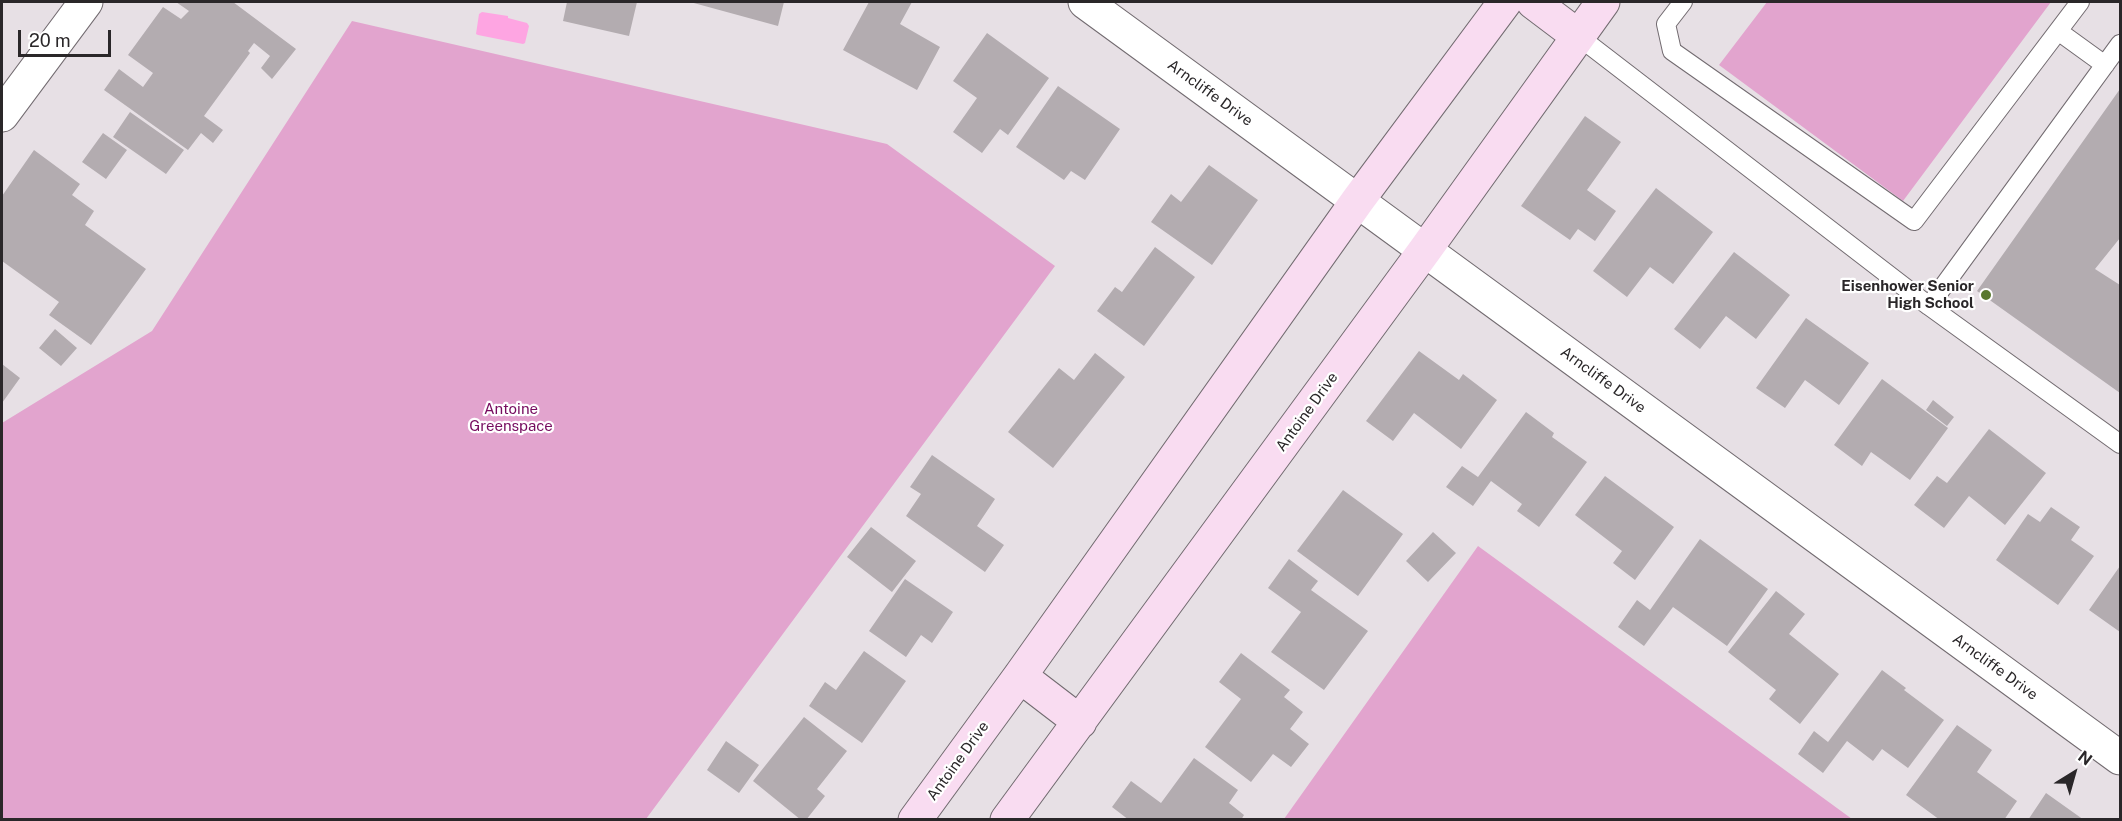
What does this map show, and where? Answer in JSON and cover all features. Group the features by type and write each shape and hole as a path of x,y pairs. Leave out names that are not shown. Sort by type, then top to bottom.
{"main road":[{"name":"Antoine Drive","path":"915,819 1020,676 1358,201 1505,2"},
{"path":"1533,2 1578,36"},
{"name":"Antoine Drive","path":"1007,819 1425,250 1603,2"},
{"path":"1020,676 1080,722"}],"street":[{"path":"2,115 86,2"},
{"name":"Arncliffe Drive","path":"1085,2 2121,758"}],"lane":[{"path":"1683,2 1666,24 1672,51 1914,221 2080,2"},
{"path":"2058,31 2105,65"},
{"path":"1578,36 1929,306 2119,439"},
{"path":"1929,306 2121,44"}],"green space":[{"path":"1767,2 2051,2 1903,201 1719,65"},
{"name":"Antoine Greenspace","path":"352,21 887,144 1055,266 646,819 2,819 2,423 152,331"},
{"path":"1478,546 1852,819 1284,819"}],"shaded area":[{"path":"482,12 508,16 508,18 527,23 529,26 525,43 476,34 479,14"}],"building":[{"path":"176,2 233,2 296,49 272,79 261,68 270,56 254,43 248,51 250,53 204,116 223,130 213,143 201,133 188,150 104,90 119,69 143,87 153,73 128,55 163,7 181,19 189,11"},
{"path":"567,2 637,2 629,36 563,21"},
{"path":"690,2 784,2 778,26"},
{"path":"869,2 912,2 900,24 940,47 917,90 843,50"},
{"path":"987,33 1049,78 1008,135 1000,129 982,153 953,132 977,98 953,81"},
{"path":"1058,86 1120,129 1085,180 1071,171 1064,180 1016,147"},
{"path":"2120,89 2120,238 2095,269 2120,285 2120,393 1977,291"},
{"path":"130,112 184,150 166,174 113,137"},
{"path":"1585,116 1621,142 1587,190 1616,211 1595,241 1578,229 1570,240 1521,206"},
{"path":"103,133 127,150 106,179 82,162"},
{"path":"34,150 80,184 72,195 94,211 85,225 146,269 91,345 49,315 59,302 2,261 2,196"},
{"path":"1209,165 1258,200 1212,265 1151,222 1171,194 1181,202"},
{"path":"1656,188 1713,232 1673,284 1650,267 1627,297 1593,271"},
{"path":"1155,247 1195,277 1144,346 1097,311 1115,287 1122,292"},
{"path":"1734,252 1790,295 1756,339 1726,316 1700,349 1674,329"},
{"path":"1806,318 1869,363 1839,405 1805,380 1785,408 1756,388"},
{"path":"55,329 77,348 61,366 39,348"},
{"path":"1419,351 1459,380 1463,374 1497,400 1461,449 1414,413 1393,441 1366,421"},
{"path":"1095,353 1125,377 1053,468 1008,432 1059,368 1074,380"},
{"path":"2,364 20,378 2,403"},
{"path":"1882,379 1948,428 1910,480 1871,452 1862,466 1834,445"},
{"path":"1933,400 1954,417 1947,426 1926,410"},
{"path":"1526,412 1554,433 1552,437 1587,462 1539,527 1517,511 1522,504 1491,481 1473,506 1446,487 1462,466 1478,477"},
{"path":"1989,429 2046,473 2005,525 1969,496 1944,528 1914,505 1937,476 1947,483"},
{"path":"932,455 995,499 977,526 1004,545 985,572 906,516 921,494 910,487"},
{"path":"1605,476 1674,527 1635,580 1613,563 1622,551 1575,515"},
{"path":"1343,490 1403,534 1358,596 1297,551"},
{"path":"2051,507 2080,527 2071,540 2094,556 2058,605 1996,560 2028,514 2040,522"},
{"path":"871,527 916,561 892,592 847,557"},
{"path":"1433,532 1456,553 1428,582 1406,561"},
{"path":"1700,539 1768,589 1727,646 1673,607 1644,646 1618,627 1637,600 1650,610"},
{"path":"1289,559 1318,581 1311,590 1368,631 1324,690 1271,652 1301,612 1268,588"},
{"path":"2120,566 2120,632 2089,610"},
{"path":"905,579 953,612 932,643 921,635 906,657 869,631"},
{"path":"1776,591 1805,614 1789,634 1839,674 1800,724 1769,699 1776,690 1728,652"},
{"path":"864,651 906,681 862,743 809,706 825,682 836,690"},
{"path":"1241,653 1290,690 1284,697 1303,712 1290,729 1309,744 1291,767 1273,754 1251,782 1205,747 1241,699 1219,682"},
{"path":"1882,670 1944,720 1908,768 1882,749 1873,761 1847,741 1823,773 1798,754 1814,731 1828,742"},
{"path":"804,717 847,751 817,789 825,796 806,820 801,820 753,781"},
{"path":"1957,725 1992,750 1977,772 2017,801 2004,820 1940,820 1906,795"},
{"path":"726,741 759,765 739,793 707,770"},
{"path":"1194,758 1238,790 1229,803 1244,815 1241,820 1129,820 1112,807 1131,781 1161,803"},
{"path":"2046,793 2084,820 2028,820"}],"place":[{"name":"Eisenhower Senior High School","path":"1986,295"}]}
